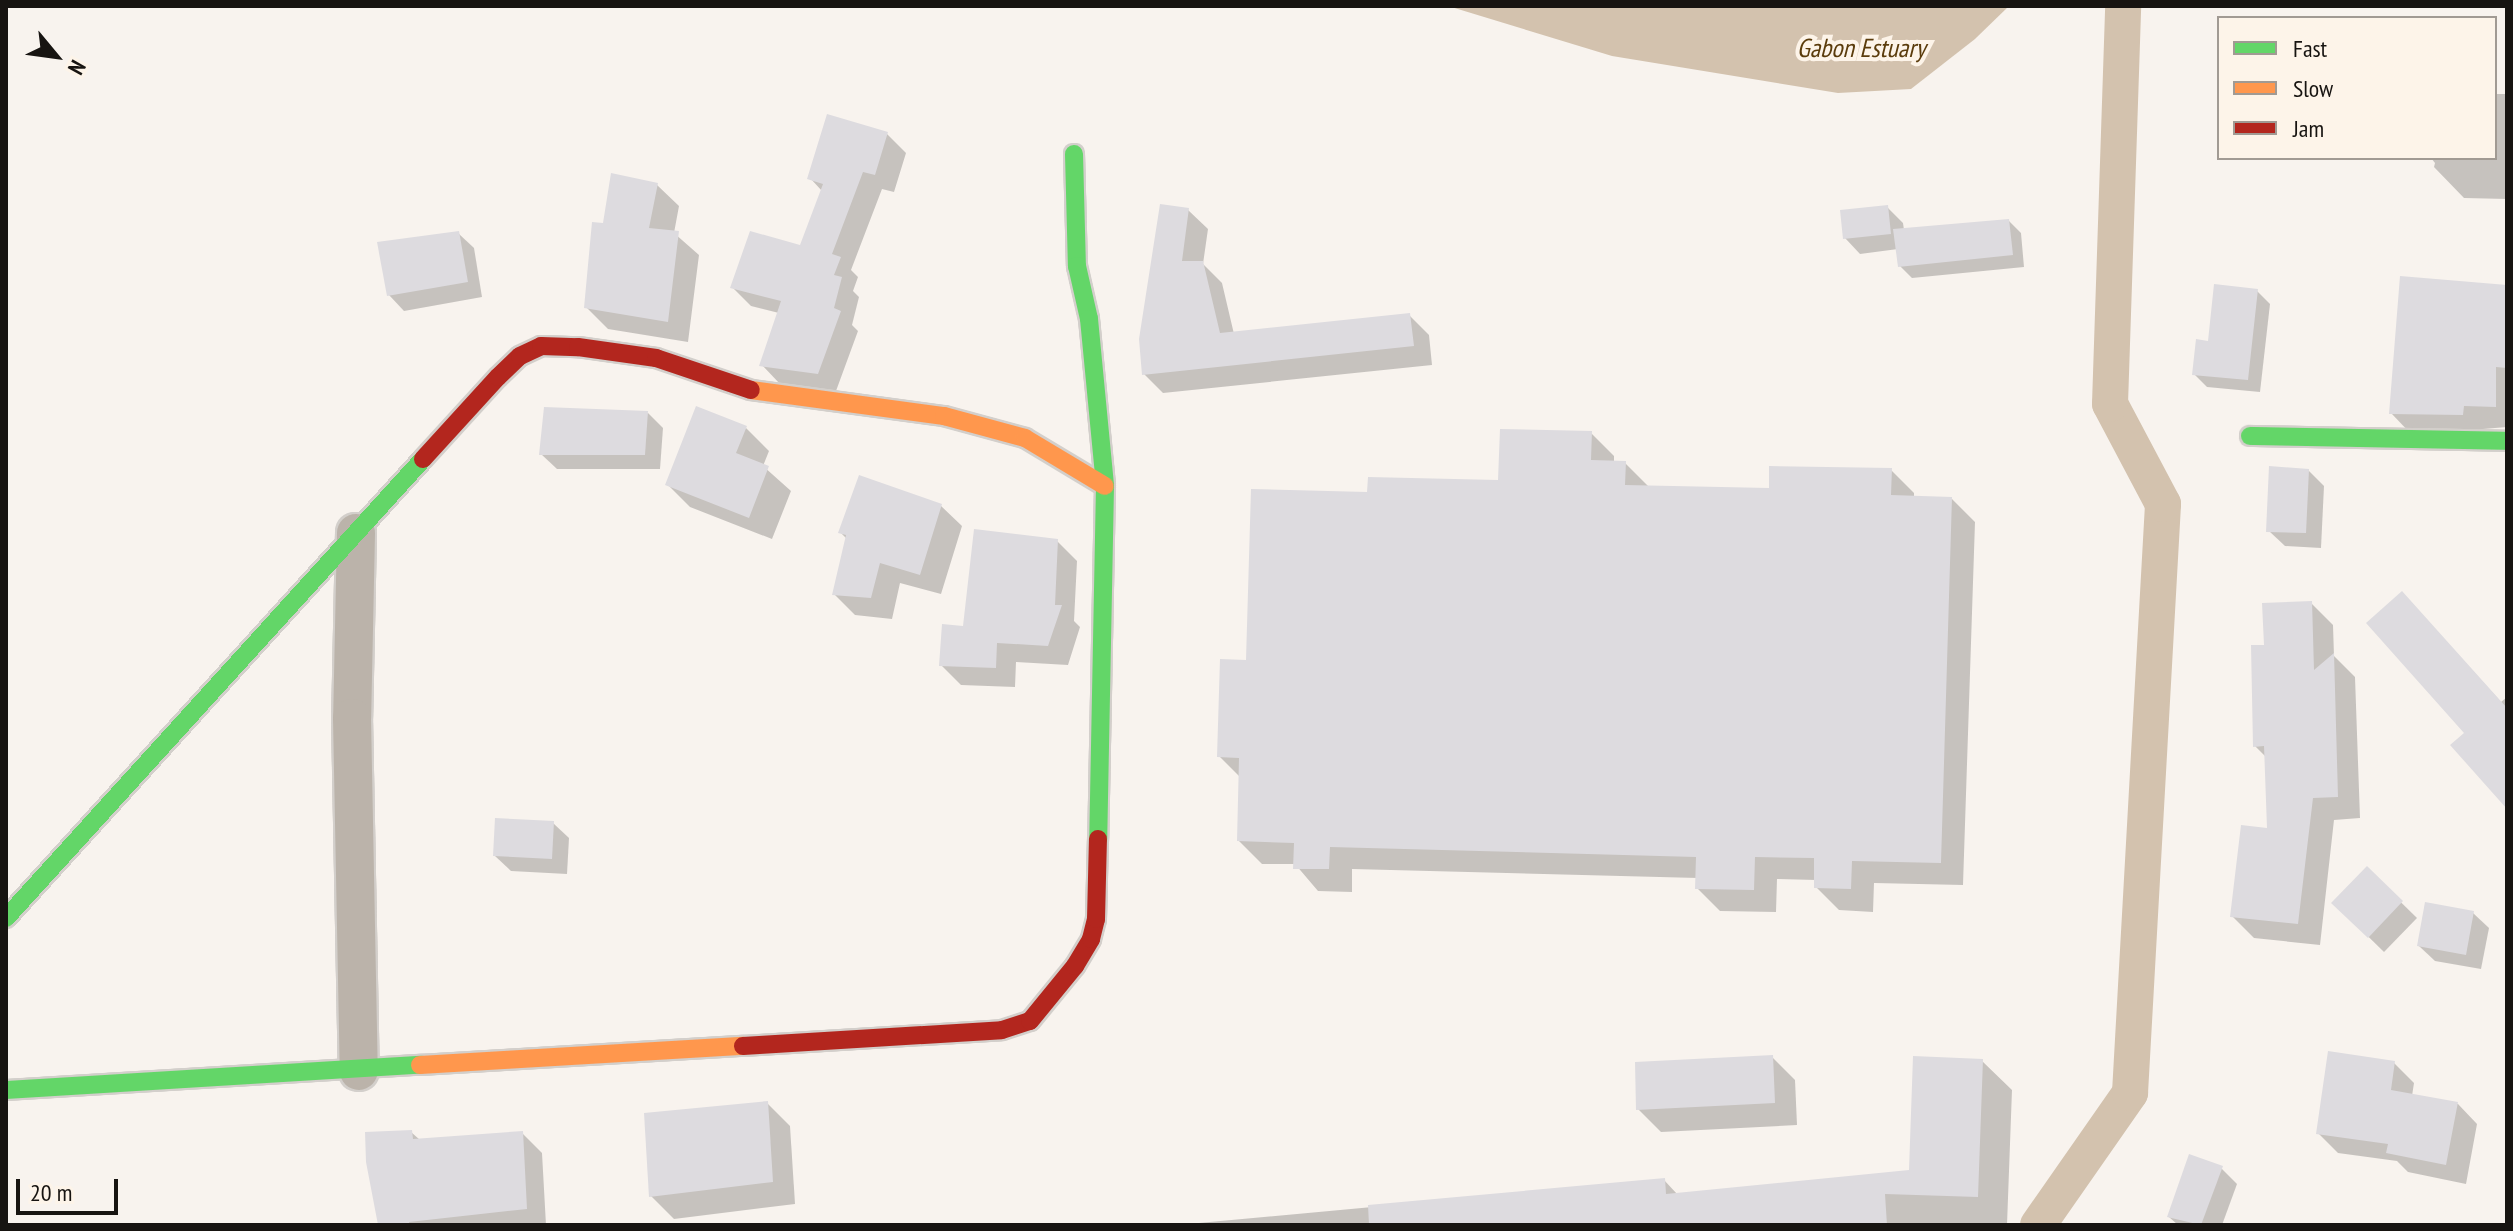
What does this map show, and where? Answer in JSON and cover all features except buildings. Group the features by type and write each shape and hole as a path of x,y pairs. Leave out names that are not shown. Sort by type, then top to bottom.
{"street":[{"path":"6,1090 1002,1030 1030,1021 1075,966 1091,939 1096,919 1105,486 1089,319 1077,266 1074,154"},
{"path":"6,918 498,377 520,356 541,346 578,347 656,358 751,390 958,419 1025,438 1105,486"},
{"path":"2250,436 2507,441"},
{"path":"356,533 352,718 359,1071"}],"water":[{"name":"Gabon Estuary","path":"1448,6 2009,6 1975,39 1911,89 1838,93 1612,56"}],"waterway":[{"path":"2038,1225 2130,1093 2163,504 2110,404 2123,6"}],"traffic: fast":[{"path":"1074,154 1077,266 1089,319 1105,486 1098,839"},
{"path":"2250,436 2507,441"},
{"path":"6,918 423,459"},
{"path":"6,1090 420,1065"}],"traffic: slow":[{"path":"751,390 944,416 1025,438 1105,486"},
{"path":"420,1065 743,1046"}],"traffic: jam":[{"path":"423,459 498,377 520,356 541,346 578,347 656,358 751,390"},
{"path":"743,1046 1002,1030 1030,1021 1075,966 1091,939 1096,919 1098,839"}]}
